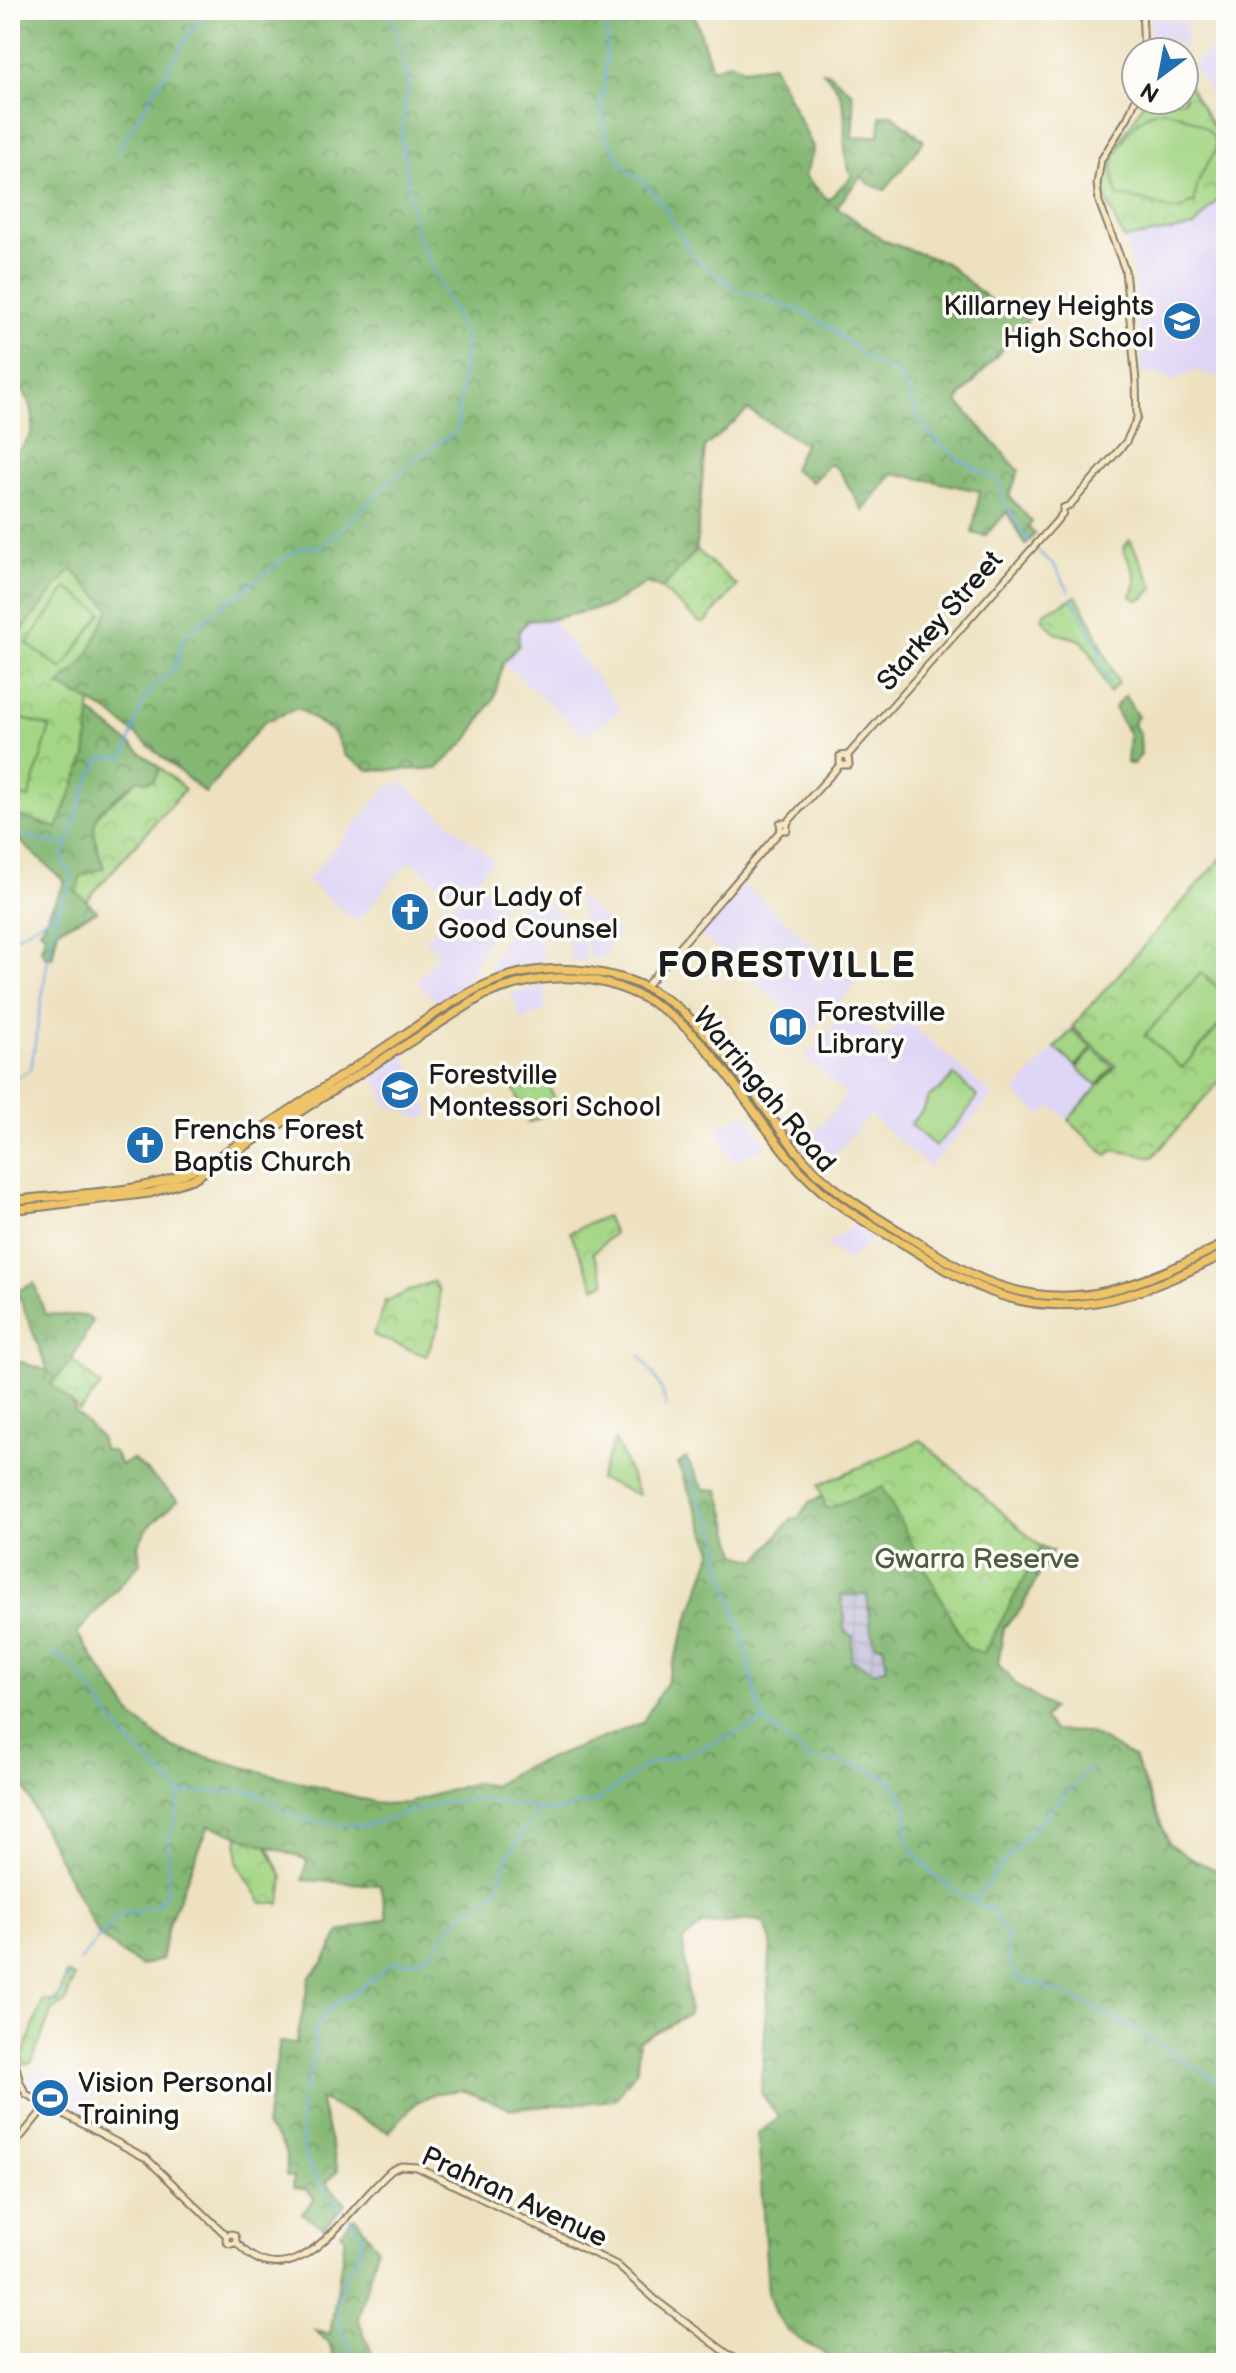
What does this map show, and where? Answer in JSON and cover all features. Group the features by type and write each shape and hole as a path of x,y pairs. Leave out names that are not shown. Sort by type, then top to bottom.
{"highway":[{"name":"Warringah Road","path":"16,1204 150,1193 193,1179 483,990 560,977 643,991 679,1007 694,1020 804,1160 853,1203 980,1278 1040,1299 1084,1304 1136,1293 1174,1279 1226,1253"},
{"name":"Warringah Road","path":"643,991 696,1036 801,1171 854,1215 973,1284 1012,1299 1081,1295 1133,1286 1226,1243"},
{"name":"Warringah Road","path":"10,1210 16,1204 167,1180 217,1157 341,1081"},
{"path":"752,1108 758,1101"},
{"path":"192,1170 193,1179"}],"street":[{"path":"1142,10 1143,36"},
{"name":"Starkey Street","path":"643,991 781,830 780,823 787,823 840,765 840,756 848,755 1126,442 1137,418 1125,270 1099,202 1097,184 1101,160 1128,116"},
{"name":"Prahran Avenue","path":"10,2043 26,2094 146,2158 227,2236 229,2243 236,2242 253,2257 267,2263 287,2264 298,2260 320,2243 392,2170 401,2166 417,2167 617,2265 660,2303 740,2363"},
{"path":"10,2150 46,2106"}],"shaded area":[{"path":"1150,16 1187,23 1186,36 1151,35"},
{"path":"1226,36 1226,120 1200,77 1200,59"},
{"name":"Killarney Heights High School","path":"1226,191 1226,380 1195,370 1172,382 1163,376 1146,373 1143,371 1133,271 1124,239 1194,227"},
{"path":"552,619 621,709 586,736 503,663 519,645 519,631 528,621"},
{"path":"402,782 493,860 476,880 504,905 467,983 436,1003 417,981 440,953 425,939 458,900 411,860 356,922 307,880 387,788"},
{"path":"529,885 559,914 567,932 581,928 586,959 572,962 566,932 541,938 543,961 494,973 489,968"},
{"path":"744,885 857,983 811,1032 700,934"},
{"path":"578,896 620,933 605,949 612,955 590,959"},
{"path":"545,985 545,1010 522,1020 511,993"},
{"path":"848,1009 883,1040 904,1017 993,1096 929,1167 870,1115 822,1168 802,1147 847,1095 805,1058"},
{"path":"1072,1027 1116,1066 1068,1120 1051,1106 1041,1116 1015,1092"},
{"name":"Forestville Montessori School","path":"404,1053 431,1114 422,1118 388,1106 373,1074"},
{"path":"745,1113 769,1145 733,1161 716,1129"},
{"path":"853,1225 874,1238 848,1260 826,1246"},
{"path":"841,1595 867,1595 869,1617 882,1644 888,1667 874,1672 851,1659 848,1634 843,1626"},
{"path":"48,2069 94,2095 83,2117 29,2086 27,2076"}],"green space":[{"path":"10,10 693,10 712,69 731,62 743,69 773,65 814,149 805,176 828,200 852,176 845,156 843,102 836,87 823,72 829,73 852,93 852,138 879,135 881,115 893,115 924,141 885,190 869,184 861,176 837,207 885,241 946,263 998,307 1031,316 957,401 1019,471 1009,496 1032,522 1028,527 1035,534 1025,545 1007,512 985,536 972,533 980,491 893,473 863,511 839,470 830,464 812,482 793,469 804,444 748,410 705,447 696,553 683,596 646,583 609,606 552,619 528,621 519,631 519,645 503,663 494,698 468,739 437,769 369,770 344,755 335,734 298,708 264,722 205,793 109,712 59,686 86,659 71,570 10,645 10,459 25,444 33,427 33,419 24,392 10,382"},
{"path":"1200,104 1224,151 1226,191 1194,227 1124,239 1106,198 1104,179 1118,144 1136,116 1200,116"},
{"path":"1146,116 1182,116 1197,122 1211,134 1215,151 1199,181 1195,203 1180,210 1170,210 1149,202 1117,197 1113,177 1114,159"},
{"path":"1130,540 1154,587 1144,598 1137,600 1131,596 1135,576 1123,548"},
{"path":"697,550 737,586 705,623 700,623 662,589"},
{"path":"71,569 110,608 86,659 59,686 91,702 86,756 57,828 10,813 10,646"},
{"path":"67,588 102,613 62,669 27,644"},
{"path":"1076,596 1118,683 1109,693 1090,651 1081,640 1056,633 1042,619 1044,613"},
{"path":"1125,696 1138,717 1133,723 1140,735 1141,755 1133,764 1127,764 1129,735 1114,708"},
{"path":"88,710 160,768 155,780 148,782 138,779 99,812 96,845 104,868 103,871 91,872 77,892 97,911 58,929 52,958 46,958 41,949 45,934 40,930 65,882 20,841 10,849 10,813 56,827 86,756"},
{"path":"11,715 50,727 29,798 10,792"},
{"path":"160,768 185,789 86,901 77,892 81,876 104,868 95,834 98,815 138,779 154,780"},
{"path":"1226,853 1226,1074 1153,1157 1113,1150 1107,1156 1068,1120 1116,1066 1072,1027"},
{"path":"1201,973 1226,995 1226,1018 1182,1068 1145,1035"},
{"path":"1072,1030 1092,1048 1076,1066 1055,1048"},
{"path":"1093,1049 1113,1067 1097,1085 1077,1068"},
{"path":"954,1075 978,1097 935,1146 910,1124 924,1109 928,1097"},
{"path":"544,1076 559,1109 528,1123 514,1089"},
{"path":"606,1216 614,1233 593,1253 606,1282 595,1287 570,1232"},
{"path":"433,1281 439,1290 439,1324 426,1356 373,1335 384,1302"},
{"path":"34,1283 45,1314 88,1316 92,1322 72,1360 81,1371 60,1381 76,1413 100,1437 103,1449 114,1452 120,1465 133,1459 178,1500 149,1526 138,1544 140,1563 77,1633 134,1718 173,1748 382,1804 407,1803 474,1783 494,1786 516,1771 642,1723 666,1683 713,1550 678,1464 686,1458 704,1489 719,1490 737,1554 758,1560 809,1502 897,1466 1025,1541 1052,1551 1021,1609 1004,1627 998,1664 1016,1685 1052,1708 1044,1719 1055,1731 1089,1732 1134,1758 1169,1843 1191,1859 1226,1874 1226,2363 969,2363 954,2351 878,2360 876,2363 842,2363 788,2331 775,2314 768,2293 758,2133 779,2118 761,2093 771,1941 764,1923 754,1920 702,1925 683,1941 689,2014 639,2041 637,2069 615,2100 511,2109 462,2090 436,2093 415,2103 389,2132 320,2099 338,2170 326,2183 346,2203 324,2228 302,2213 315,2199 307,2190 293,2188 294,2177 286,2176 287,2160 283,2148 265,2127 280,2042 296,2044 310,1976 323,1963 340,1932 387,1918 380,1885 303,1880 307,1860 268,1846 283,1878 244,1874 237,1862 238,1835 209,1825 169,1922 161,1960 140,1966 99,1936 39,1820 10,1755 10,1358 48,1371 17,1291","holes":["841,1595 867,1595 871,1628 876,1645 883,1645 887,1667 874,1672 851,1659 853,1636 843,1626 845,1619"]},
{"path":"72,1360 101,1386 80,1411 51,1384"},
{"path":"615,1439 639,1495 599,1479"},
{"name":"Gwarra Reserve","path":"921,1440 1041,1547 984,1653 967,1648 882,1487 826,1509 819,1485"},
{"path":"238,1835 267,1846 283,1878 280,1904 262,1903 237,1862"},
{"path":"66,1974 74,1977 65,2003 52,2010 32,2062 25,2064 22,2058 43,2000 57,2002"},
{"path":"353,2218 357,2219 377,2248 358,2319 376,2363 337,2363 329,2343 316,2331 330,2334 345,2238 340,2233"}],"waterway":[{"path":"116,153 197,22 227,10"},
{"path":"10,941 49,916 63,901 72,875 63,861 64,854 86,786 101,758 125,757 141,707 153,687 175,667 186,633 299,548 323,546 411,462 457,431 466,339 416,233 401,136 409,81 390,10"},
{"path":"608,10 601,110 607,138 623,166 643,181 662,203 693,256 736,289 807,313 861,354 903,379 920,421 929,433 957,458 997,480 1005,502 1028,541"},
{"path":"1038,551 1054,565 1069,591"},
{"path":"1072,598 1099,647 1100,661 1111,685"},
{"path":"10,834 66,844"},
{"path":"10,1083 31,1069 49,952 59,910"},
{"path":"640,1356 660,1386 666,1407"},
{"path":"684,1463 704,1509 714,1523 720,1561 764,1719"},
{"path":"54,1654 73,1664 123,1735 181,1793 253,1791 297,1818 338,1824 368,1825 435,1804 471,1798 555,1811 597,1802 646,1765 692,1752 765,1721 810,1760 865,1767 891,1781 907,1805 906,1833 912,1850 934,1875 993,1911 1008,1937 1007,1957 1018,1979 1046,1987 1100,2011 1226,2087"},
{"path":"974,1899 1027,1835 1090,1768"},
{"path":"79,1961 118,1916 156,1906 167,1893 169,1840 181,1793"},
{"path":"303,2096 321,2017 335,2003 356,1992 392,1963 412,1962 430,1954 457,1919 489,1897 498,1886 507,1859 541,1809"},
{"path":"50,2005 60,1994 69,1973"},
{"path":"302,2103 301,2127 308,2162 326,2191 363,2236 359,2252 341,2289 337,2311 346,2341 359,2363"}],"place":[{"name":"Killarney Heights High School","path":"1182,321"},
{"name":"Our Lady of Good Counsel","path":"410,912"},
{"name":"Forestville Library","path":"788,1027"},
{"name":"Forestville Montessori School","path":"400,1090"},
{"name":"Frenchs Forest Baptis Church","path":"145,1145"},
{"name":"Vision Personal Training","path":"50,2098"}],"district":[{"name":"FORESTVILLE","path":"787,964"}]}
